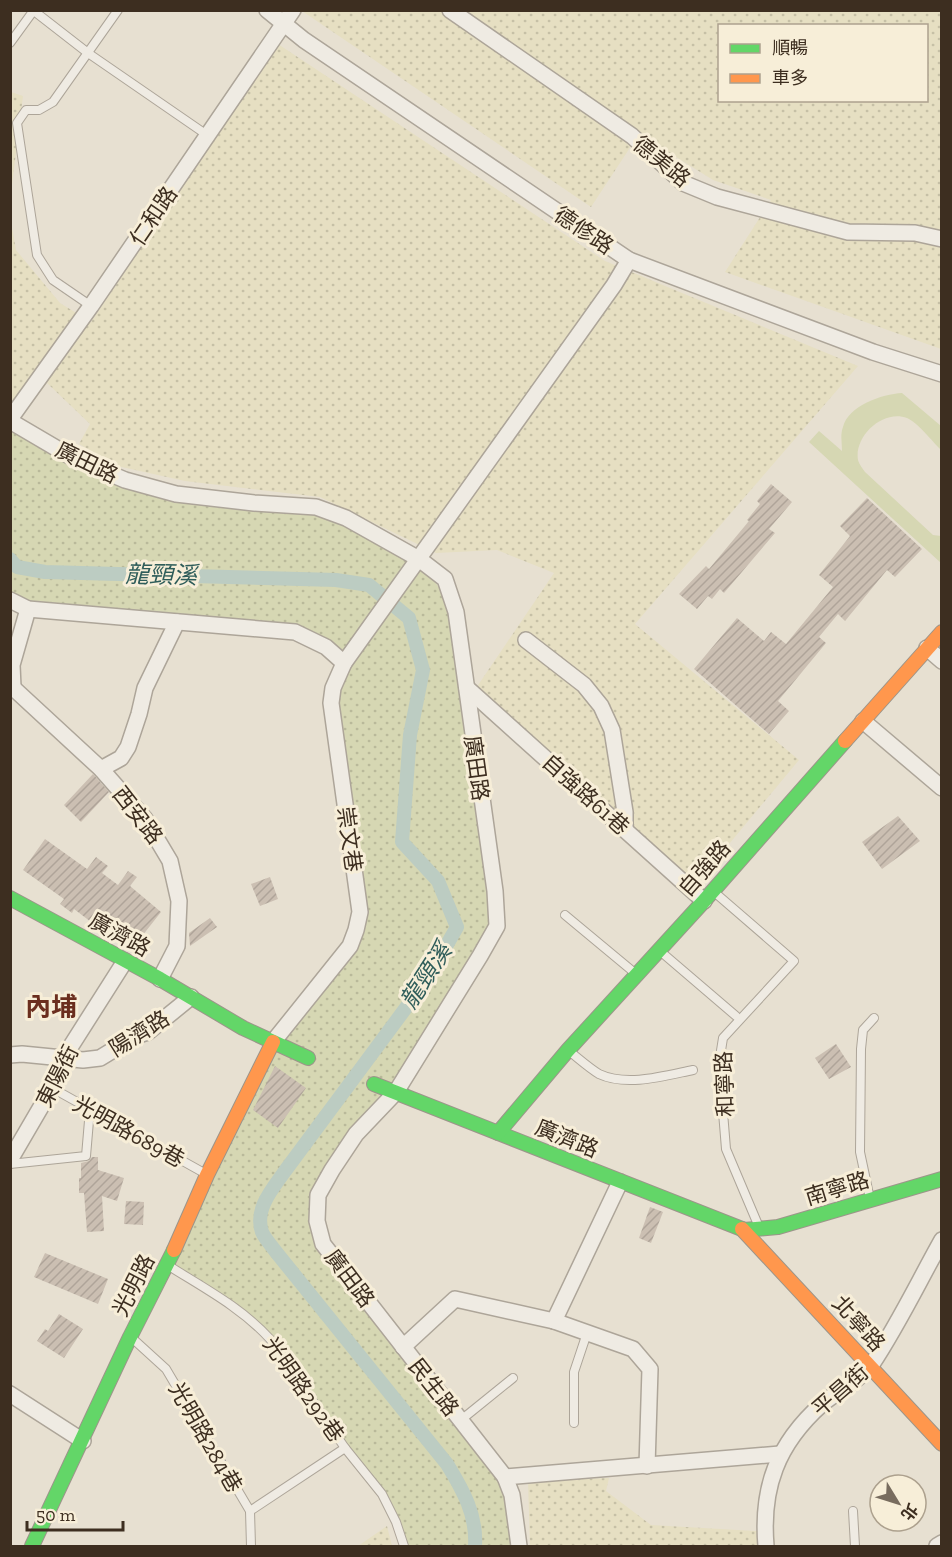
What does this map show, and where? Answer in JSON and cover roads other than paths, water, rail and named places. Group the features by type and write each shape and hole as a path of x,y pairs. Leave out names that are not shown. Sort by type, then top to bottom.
{"main road":[{"name":"自強路","path":"498,1132 568,1050 942,632"},
{"name":"廣濟路","path":"10,898 124,962 160,979 243,1028 308,1058"},
{"name":"光明路","path":"32,1546 130,1337 167,1265 207,1175 273,1042"},
{"name":"廣濟路","path":"374,1084 744,1230"},
{"name":"南寧路","path":"744,1230 778,1227 940,1178"},
{"name":"北寧路","path":"744,1230 942,1444"}],"street":[{"name":"德修路","path":"267,10 304,40 629,260 873,352 942,374"},
{"name":"仁和路","path":"10,420 91,306 293,10"},
{"name":"德美路","path":"450,10 632,136 683,183 717,197 848,232 915,233 942,240"},
{"name":"崇文巷","path":"273,1042 350,946 360,912 331,703 333,688 344,663 394,590 419,559 608,295 629,260"},
{"name":"廣田路","path":"10,420 73,458 125,480 176,494 316,507 346,518 419,559 445,579 456,612 495,891 497,926 396,1092 356,1134 318,1195 317,1221 323,1244 403,1347"},
{"path":"10,600 28,609 295,632 326,646 344,663"},
{"name":"西安路","path":"28,609 12,665 12,686 101,770 145,819 170,861 180,901 177,946 160,979"},
{"path":"101,770 121,758 128,747 145,688 177,622"},
{"path":"526,640 584,685 601,706 612,730 625,812 625,829"},
{"path":"927,648 942,661"},
{"name":"自強路61巷","path":"467,688 625,829 708,895"},
{"path":"862,721 942,788"},
{"name":"東陽街","path":"10,1162 52,1088 64,1057 124,962"},
{"name":"陽濟路","path":"10,1055 22,1054 83,1060 100,1058 148,1032 191,997"},
{"path":"554,1321 620,1182"},
{"name":"平昌街","path":"766,1546 764,1523 768,1486 780,1454 798,1428 821,1405 870,1366 942,1240"},
{"name":"民生路","path":"519,1546 512,1495 506,1477 403,1347 455,1299 554,1321 633,1349 650,1369 647,1466"},
{"path":"10,1394 83,1441"},
{"path":"506,1477 780,1454"},
{"path":"937,1546 942,1544"}],"lane":[{"path":"91,306 52,280 38,255 17,123 26,110 39,110 53,102 118,10"},
{"path":"10,43 34,11 88,53 207,135"},
{"name":"和寧路","path":"708,895 794,961 723,1038 719,1063 726,1149 759,1229"},
{"path":"565,915 637,975"},
{"path":"659,950 736,1016"},
{"path":"870,1200 860,1152 861,1069 863,1030 874,1018"},
{"path":"568,1050 599,1073 619,1080 656,1078 693,1070"},
{"name":"光明路689巷","path":"52,1088 207,1175"},
{"path":"10,1162 86,1156 90,1109"},
{"name":"光明路292巷","path":"167,1265 256,1324 270,1339 345,1448 382,1494 396,1522 404,1546"},
{"path":"574,1423 574,1372 587,1333"},
{"name":"光明路284巷","path":"130,1337 166,1369 250,1511 345,1448"},
{"path":"460,1420 513,1378"},
{"path":"250,1511 251,1546"},
{"path":"853,1511 855,1546"}],"waterway":[{"name":"龍頸溪","path":"10,559 17,567 45,572 336,580 369,585 409,618 423,670 410,735 402,842 438,881 457,927 428,978 270,1192 263,1207 260,1223 263,1235 276,1252 447,1464 471,1513 475,1546"}],"district":[{"name":"內埔","path":"51,1007"}]}
